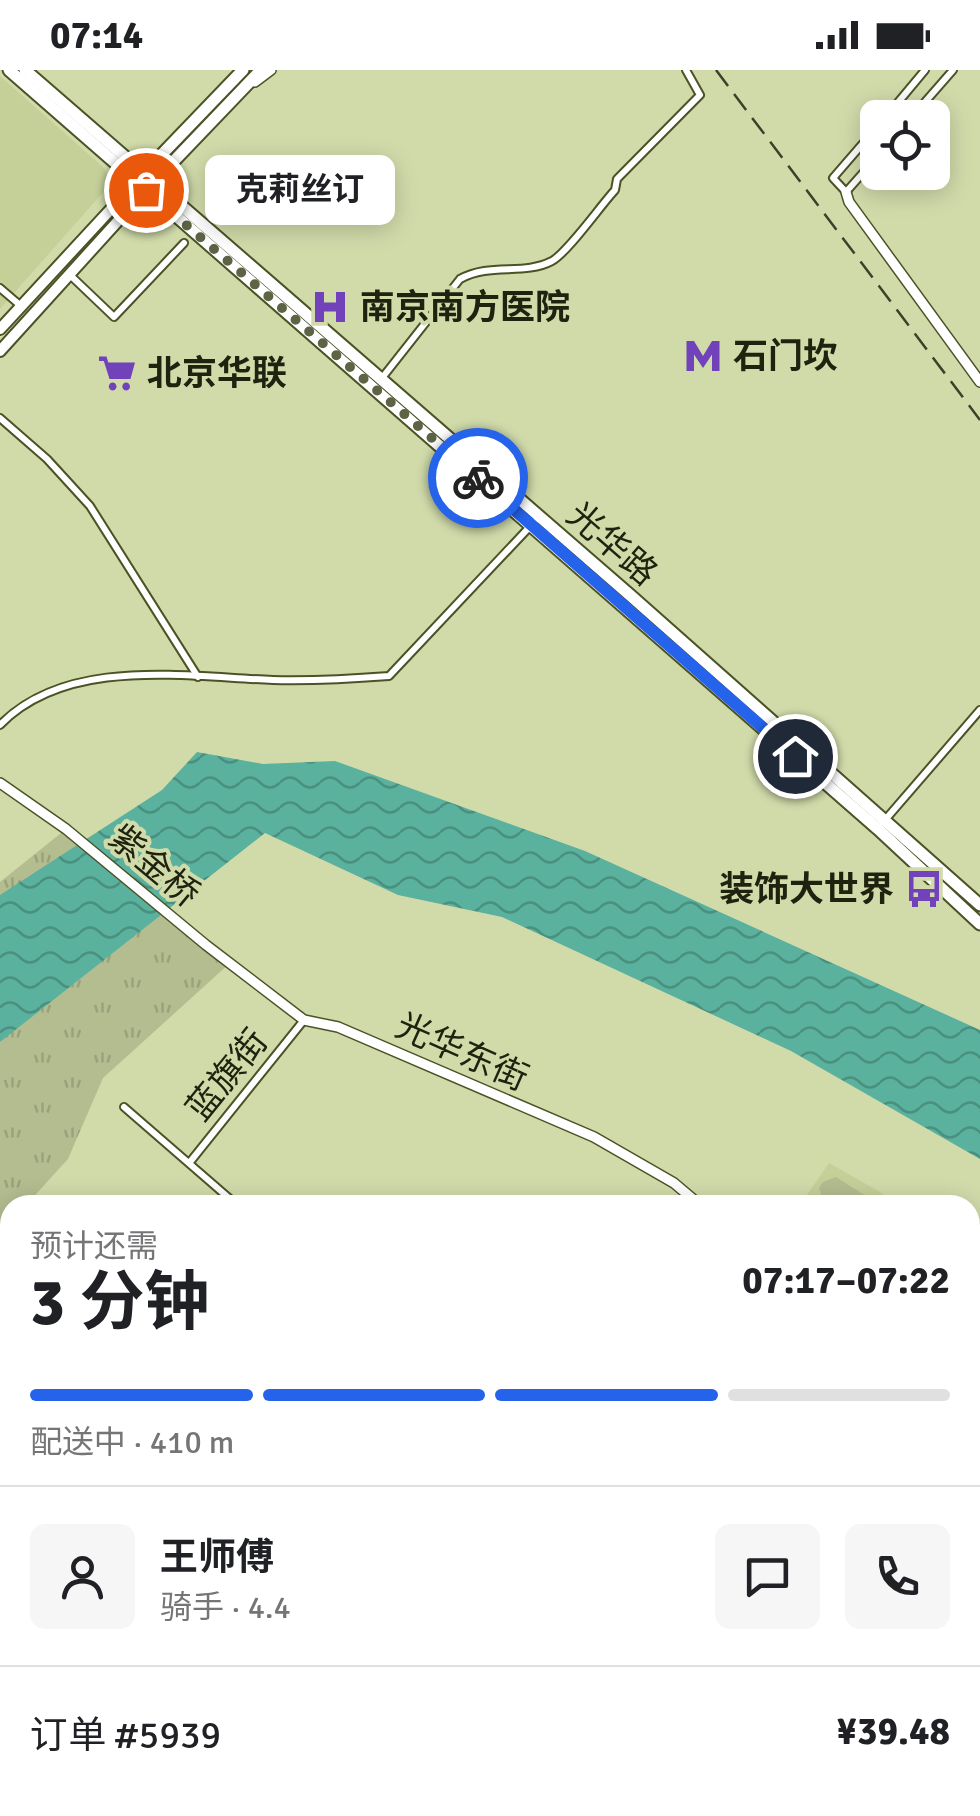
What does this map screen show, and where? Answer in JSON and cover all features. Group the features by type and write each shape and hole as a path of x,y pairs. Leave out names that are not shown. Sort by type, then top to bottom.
{"main road":[{"name":"光华路","path":"9,70 381,379 534,520"},
{"name":"光华路","path":"25,70 145,182 980,905"},
{"path":"225,98 240,70"},
{"path":"0,328 225,98 261,70"},
{"path":"0,351 145,182"},
{"name":"光华路","path":"882,824 980,924"}],"street":[{"path":"225,98 271,70"},
{"path":"381,379 460,279 478,269 533,266 554,260 615,190 617,179 700,95 686,70"},
{"path":"899,100 925,70"},
{"path":"927,100 953,70"},
{"path":"860,147 834,178 980,382"},
{"path":"846,192 860,176"},
{"path":"69,274 114,317 184,243"},
{"path":"0,288 21,306"},
{"path":"970,370 980,360"},
{"path":"0,418 47,459 90,506 198,677"},
{"path":"0,725 10,714 48,692 107,677 146,674 340,680 389,676 534,520"},
{"path":"882,824 980,710"},
{"name":"紫金桥","path":"0,782 66,829 206,946"},
{"name":"光华东街","path":"206,946 304,1020 338,1027 594,1137 688,1195"},
{"name":"蓝旗街","path":"190,1162 304,1020"},
{"name":"蓝旗街","path":"124,1107 226,1195"}],"shaded area":[{"path":"0,76 103,167 113,181 0,309"},
{"path":"829,1163 883,1195 807,1195"}],"green space":[{"path":"66,829 230,963 103,1078 68,1159 35,1195 0,1195 0,882"},
{"path":"836,1177 864,1195 821,1195 819,1188"}],"water":[{"path":"197,752 263,764 335,761 585,851 980,1030 980,1159 791,1051 502,917 398,895 265,833 0,1042 0,895 162,790"}],"railway":[{"path":"716,70 980,420"}],"way so far":[{"path":"146,190 478,478"}],"place":[{"name":"克莉丝订","path":"146,190"},
{"name":"南京南方医院","path":"330,307"},
{"name":"石门坎","path":"703,356"},
{"name":"北京华联","path":"117,373"},
{"name":"装饰大世界","path":"924,889"}],"route":[{"path":"478,478 795,756"}]}
